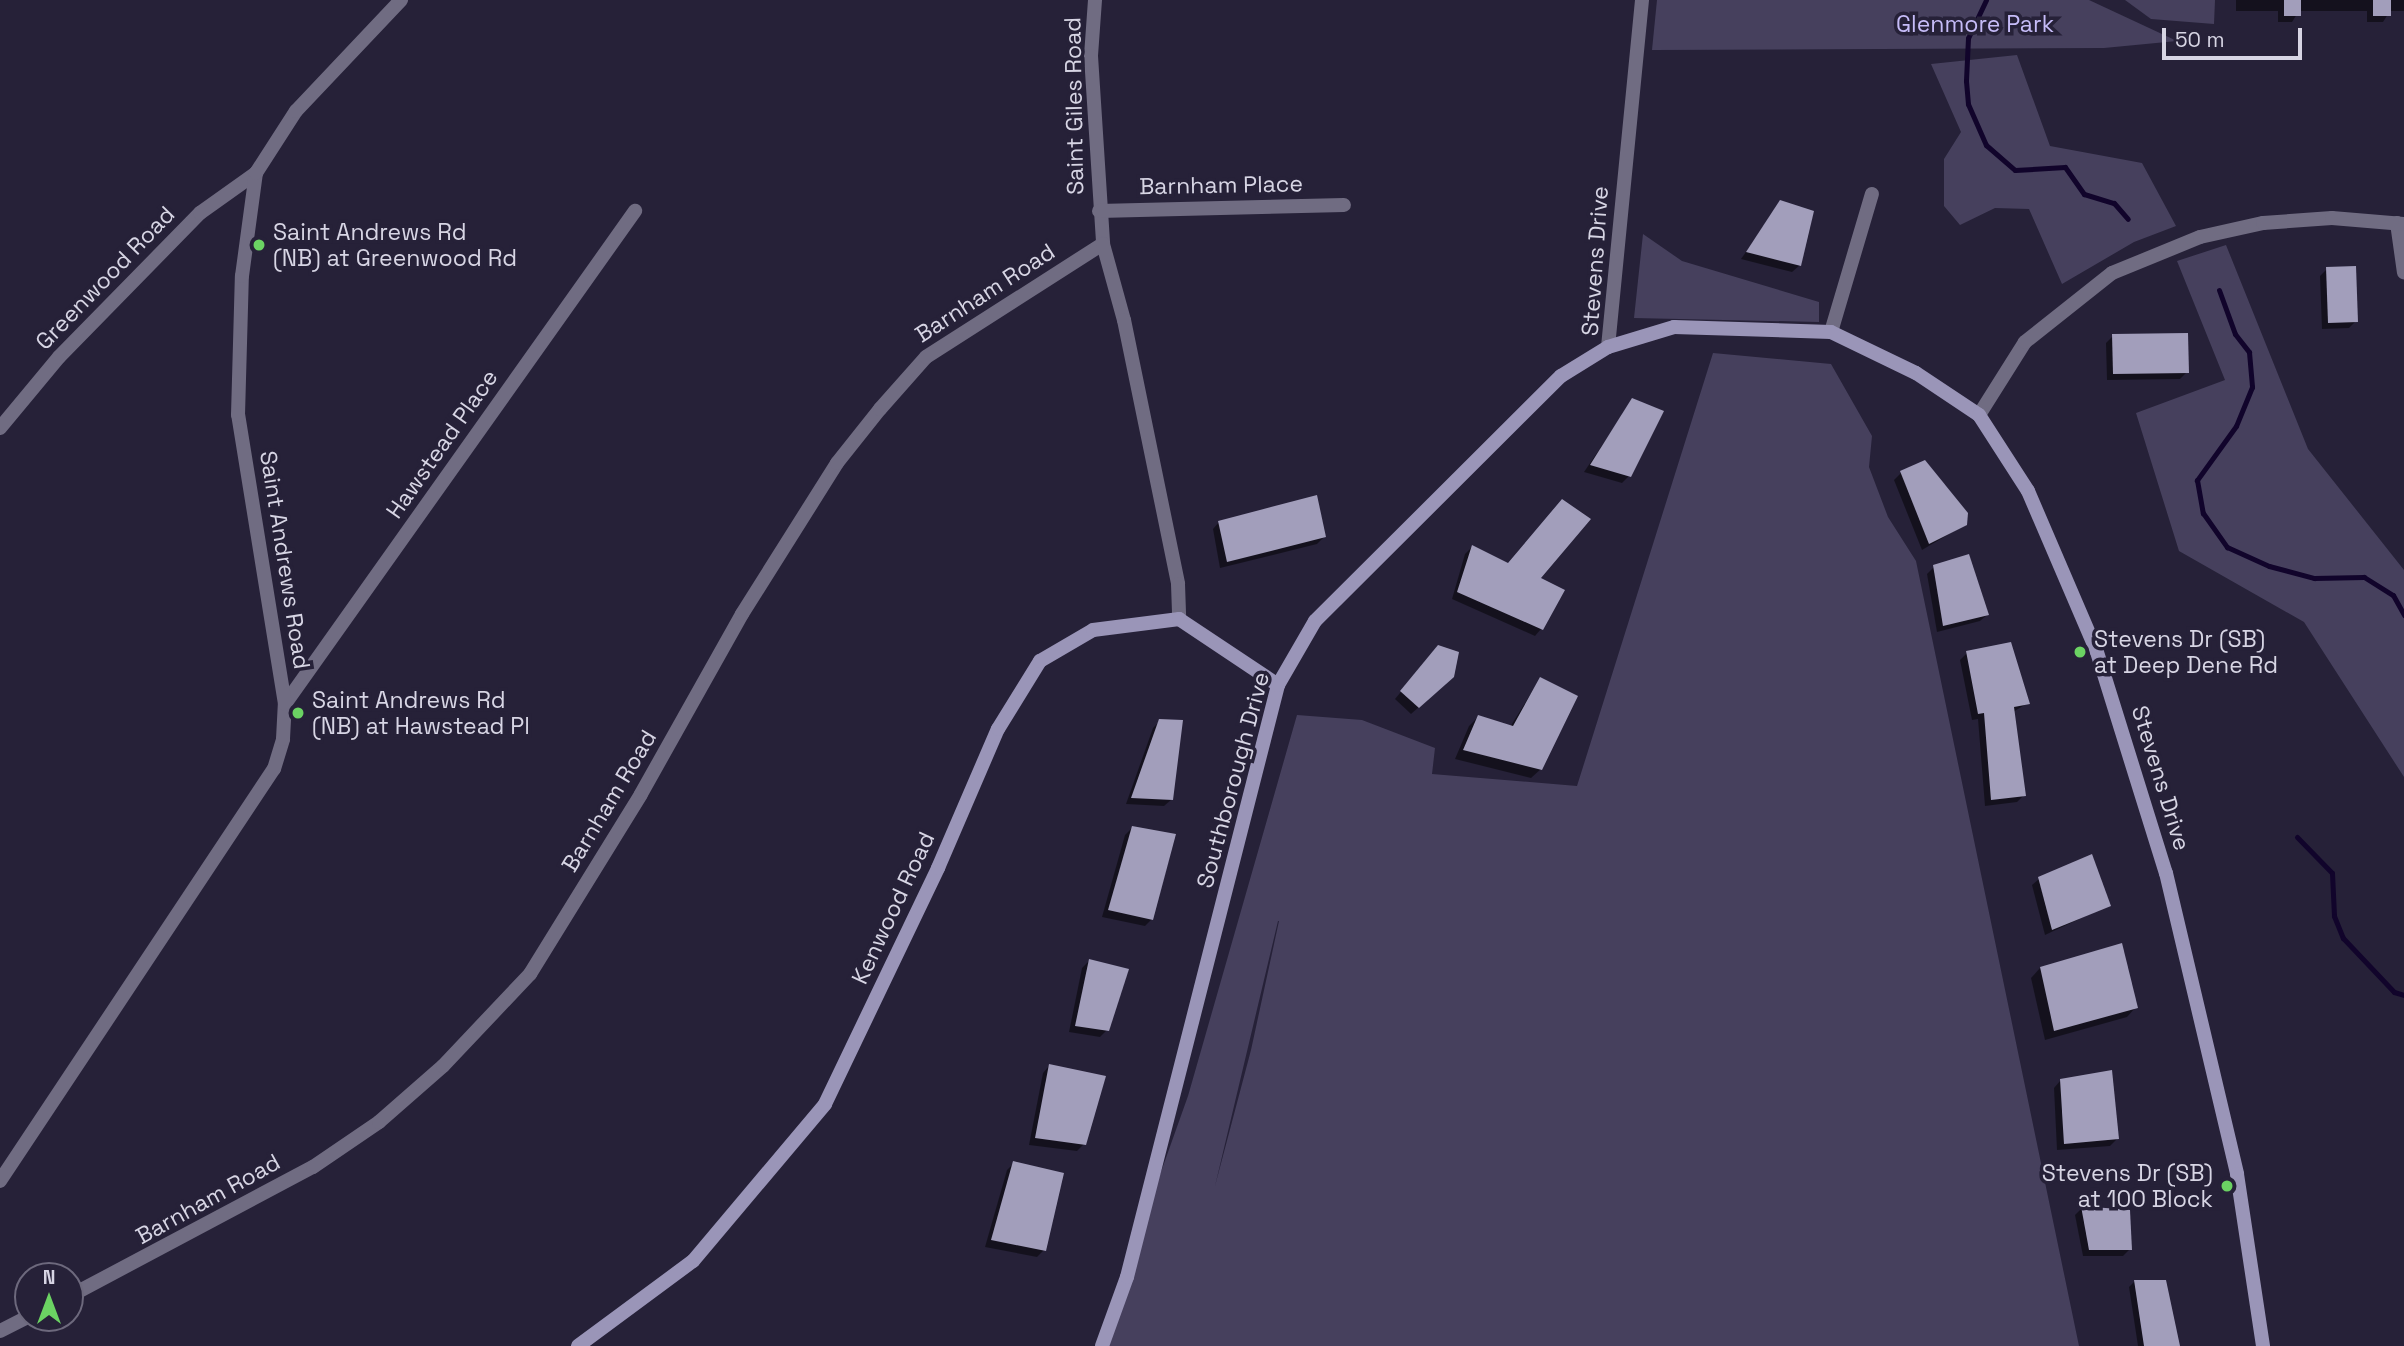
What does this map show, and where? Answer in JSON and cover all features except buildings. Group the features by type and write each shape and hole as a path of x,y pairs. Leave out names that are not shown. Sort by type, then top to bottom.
{"street":[{"name":"Saint Andrews Road","path":"0,1181 274,769 283,739 285,704 238,415 242,276 256,173 296,111 401,0"},
{"name":"Saint Giles Road","path":"1095,0 1091,56 1099,211"},
{"name":"Stevens Drive","path":"1642,0 1608,347 1674,327 1831,332 1916,373 1979,415 2028,491 2097,652 2166,873 2237,1174 2263,1346"},
{"name":"Greenwood Road","path":"0,428 59,357 200,213 256,173"},
{"path":"1831,332 1872,194"},
{"name":"Barnham Place","path":"1099,211 1345,205"},
{"name":"Hawstead Place","path":"285,704 635,211"},
{"path":"1099,211 1103,244 1124,320 1178,584 1179,619 1278,685"},
{"path":"1979,415 2025,342 2112,273 2200,237 2263,223 2332,218 2401,224 2404,273"},
{"name":"Barnham Road","path":"84,1289 313,1167 379,1122 443,1066 530,974 641,794 742,614 837,463 880,409 926,357 1103,244"},
{"name":"Southborough Drive","path":"1102,1346 1127,1277 1278,685 1315,621 1560,376 1608,347"},
{"name":"Kenwood Road","path":"578,1346 693,1261 824,1104 938,868 998,729 1040,661 1093,630 1179,619"}],"green space":[{"name":"Glenmore Park","path":"1657,0 2089,0 2177,41 2104,48 1652,50"},
{"path":"2125,0 2215,0 2214,24 2151,19"},
{"path":"2017,55 2050,146 2142,163 2176,226 2134,242 2062,284 2029,209 1995,208 1960,225 1944,206 1944,159 1961,132 1931,64"},
{"path":"1643,234 1682,261 1819,302 1819,322 1634,318"},
{"path":"2226,245 2308,449 2404,570 2404,777 2304,622 2179,551 2136,413 2225,380 2177,261"},
{"path":"1713,353 1831,364 1872,436 1869,467 1888,517 1916,561 2079,1346 1099,1346 1188,1096 1297,715 1362,720 1435,748 1432,774 1577,786","holes":["1279,921 1251,1050 1215,1186"]}],"waterway":[{"path":"1986,0 1968,38 1966,81 1968,104 1986,145 2015,170 2065,167 2084,194 2114,203 2128,219"},
{"path":"2219,290 2235,334 2249,352 2252,387 2236,426 2197,480 2203,513 2227,547 2269,566 2314,578 2364,577 2393,595 2404,615"},
{"path":"2297,837 2332,873 2334,916 2343,938 2394,992 2404,995"}],"place":[{"name":"Saint Andrews Rd (NB) at Greenwood Rd","path":"259,245"},
{"name":"Stevens Dr (SB) at Deep Dene Rd","path":"2080,652"},
{"name":"Saint Andrews Rd (NB) at Hawstead Pl","path":"298,713"},
{"name":"Stevens Dr (SB) at 100 Block","path":"2227,1186"}]}
